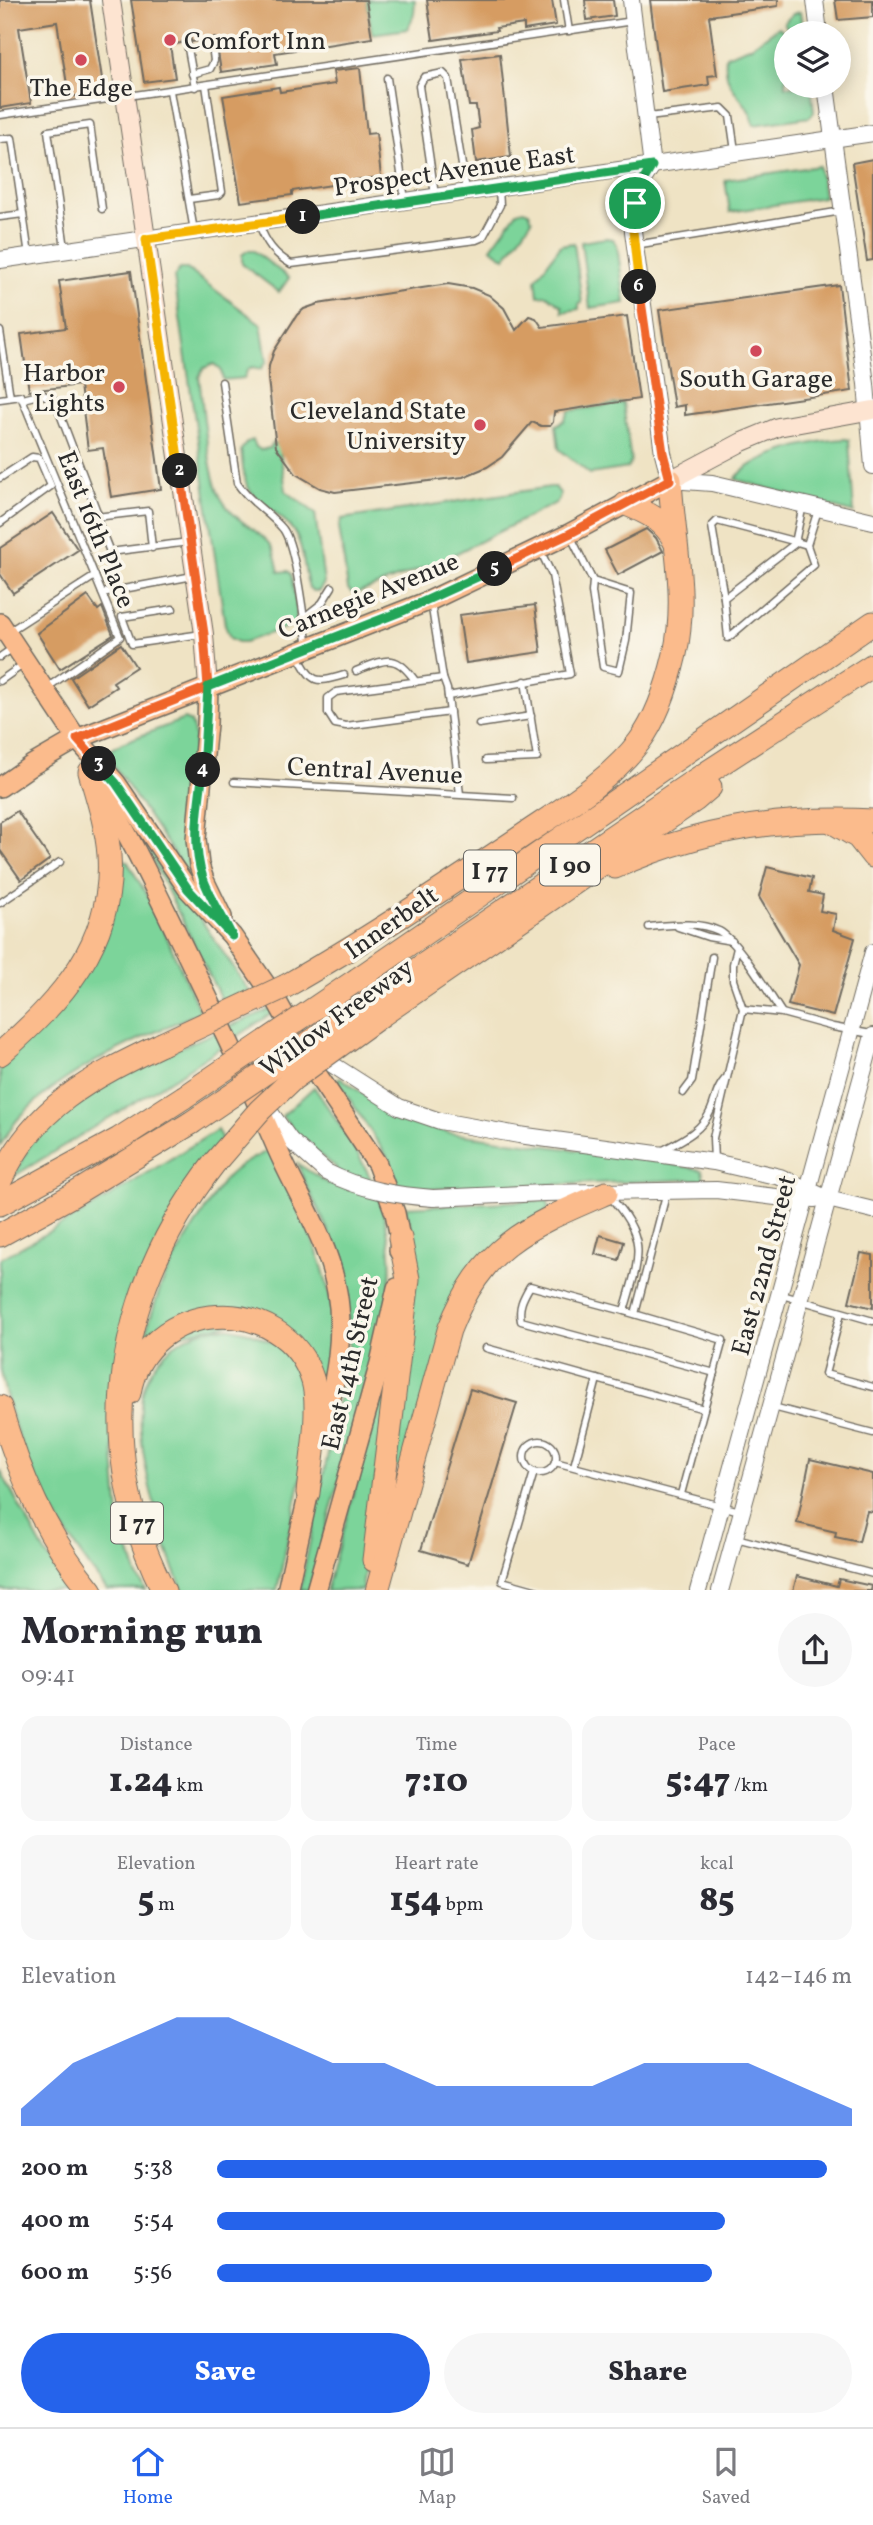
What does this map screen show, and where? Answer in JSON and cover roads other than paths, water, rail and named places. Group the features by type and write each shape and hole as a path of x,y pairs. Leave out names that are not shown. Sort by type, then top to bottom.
{"highway":[{"path":"348,965 400,918 573,801 616,767 640,741 657,710 675,651 680,601 670,480"},
{"path":"626,504 655,518 667,529 676,544"},
{"name":"Innerbelt","path":"0,1204 119,1139 184,1097 348,965 636,785 873,623"},
{"name":"Innerbelt","path":"0,1235 71,1196 377,1007 688,785 873,665"},
{"name":"Willow Freeway","path":"164,1590 135,1518 124,1452 121,1382 127,1348 140,1304 169,1232 189,1198 216,1161 260,1110 377,1007 553,899 695,800 770,734"},
{"path":"0,1054 38,1020 72,982 104,918 108,897 109,853 90,772"},
{"path":"828,820 858,837 873,856"},
{"path":"553,899 626,862 697,838 771,823 873,821"},
{"name":"Willow Freeway","path":"0,1181 20,1144 52,1107 91,1080 162,1044 348,965"},
{"path":"377,1590 450,1329 463,1298 493,1257 522,1232 606,1192"},
{"path":"370,1590 408,1279 400,1238"},
{"path":"124,1452 130,1388 141,1362 156,1342 178,1326 201,1318 241,1318 265,1326 286,1340 302,1359 313,1381 316,1414 308,1493"},
{"path":"0,1407 34,1503"},
{"path":"0,1444 59,1546 90,1590"}],"main road":[{"path":"111,0 123,98 204,634 208,687 207,724 197,824 197,851 204,880 232,936"},
{"name":"Carnegie Avenue","path":"0,787 77,739 431,600 569,534 769,430 794,423 871,411"},
{"name":"East 14th Street","path":"9,644 45,689 77,739 116,783 188,889 281,992 318,1076 377,1164 395,1213 400,1238 397,1289 392,1314 316,1590"},
{"name":"East 14th Street","path":"77,739 90,772 135,847 252,1088 278,1149 320,1233 332,1271 340,1308 339,1351 287,1590"}],"street":[{"path":"631,0 652,166 640,186 635,203 634,245 663,453 670,480 712,483 873,522"},
{"path":"815,0 818,21"},
{"path":"828,98 871,411 873,466"},
{"name":"Prospect Avenue East","path":"0,260 873,133"},
{"name":"East 22nd Street","path":"698,1590 873,952"},
{"path":"281,992 310,1044 333,1065 399,1107 440,1121 519,1135 714,1162 780,1177 807,1194 873,1210"},
{"name":"East 22nd Street","path":"720,1590 873,1035"},
{"path":"252,1088 290,1140 327,1172 346,1182 394,1195 433,1198 544,1192 667,1191 739,1191 776,1197 807,1194"}],"lane":[{"path":"564,0 569,31"},
{"path":"0,115 635,21"},
{"path":"187,43 195,87"},
{"path":"192,74 210,69 214,61 213,53"},
{"path":"435,197 419,86 424,76 434,74 443,73 448,78 466,192"},
{"path":"387,78 405,202"},
{"path":"189,199 219,195 222,192 206,85"},
{"path":"170,91 195,233"},
{"path":"646,117 722,108 730,116 735,154"},
{"path":"65,250 48,131 90,125 102,209"},
{"path":"0,139 12,138 29,255"},
{"path":"259,223 265,240 277,256 291,264 476,240 483,237 500,205 499,187"},
{"path":"634,245 844,211"},
{"path":"0,217 23,214"},
{"path":"0,331 10,397"},
{"path":"222,382 237,483 243,493 284,530 291,546 303,618 302,650 310,677 315,681 344,675"},
{"path":"0,399 41,394 55,401 99,517"},
{"name":"East 16th Place","path":"22,398 120,637 45,689"},
{"path":"0,478 32,457 39,458 51,486 0,523"},
{"path":"724,598 797,542 811,507"},
{"path":"807,545 717,521 712,526 728,638 814,565 807,545 811,507"},
{"path":"152,548 148,511 96,517 110,552 152,548 191,542"},
{"path":"569,534 593,581 592,592 603,667 619,671 626,640 631,593 593,581"},
{"path":"448,695 570,674 552,575 539,548"},
{"path":"0,681 9,644 95,576"},
{"path":"102,593 196,576"},
{"path":"303,618 322,603 332,587"},
{"path":"431,600 448,695 460,794"},
{"path":"112,618 173,609"},
{"path":"122,617 132,644 204,634"},
{"path":"356,671 395,661 405,666 416,682"},
{"path":"443,678 336,692 328,698 328,713 332,722 346,726 450,712"},
{"path":"486,760 537,758 525,681"},
{"path":"479,724 531,716"},
{"name":"Central Avenue","path":"234,782 513,798"},
{"path":"0,903 60,862"},
{"path":"649,928 701,926 718,931 735,945 782,1013"},
{"path":"714,1162 713,1138 743,1009 733,981 735,945"},
{"path":"682,1093 692,1081 712,957"},
{"path":"743,1009 782,1013 873,1035"},
{"path":"658,1153 693,1134 710,1112 718,1087 725,1079"},
{"path":"635,1314 667,1191"},
{"path":"606,1192 625,1212 634,1227 638,1263 624,1311"},
{"path":"681,1494 715,1373 723,1340 530,1286 523,1298 519,1311 521,1321 715,1373"},
{"path":"780,1294 873,1321"},
{"path":"841,1313 825,1374 873,1387"},
{"path":"486,1348 704,1409"},
{"path":"573,1466 597,1379"},
{"path":"771,1406 873,1433"},
{"path":"543,1441 552,1447 556,1456 555,1462 545,1472 534,1472 524,1460 526,1450 533,1443 543,1441"},
{"path":"555,1462 742,1511"},
{"path":"534,1472 502,1581 534,1590"},
{"path":"735,1538 873,1574"}],"place":[{"name":"Comfort Inn","path":"170,40"},
{"name":"The Edge","path":"81,60"},
{"name":"South Garage","path":"756,351"},
{"name":"Harbor Lights","path":"119,387"},
{"name":"Cleveland State University","path":"480,425"}]}
